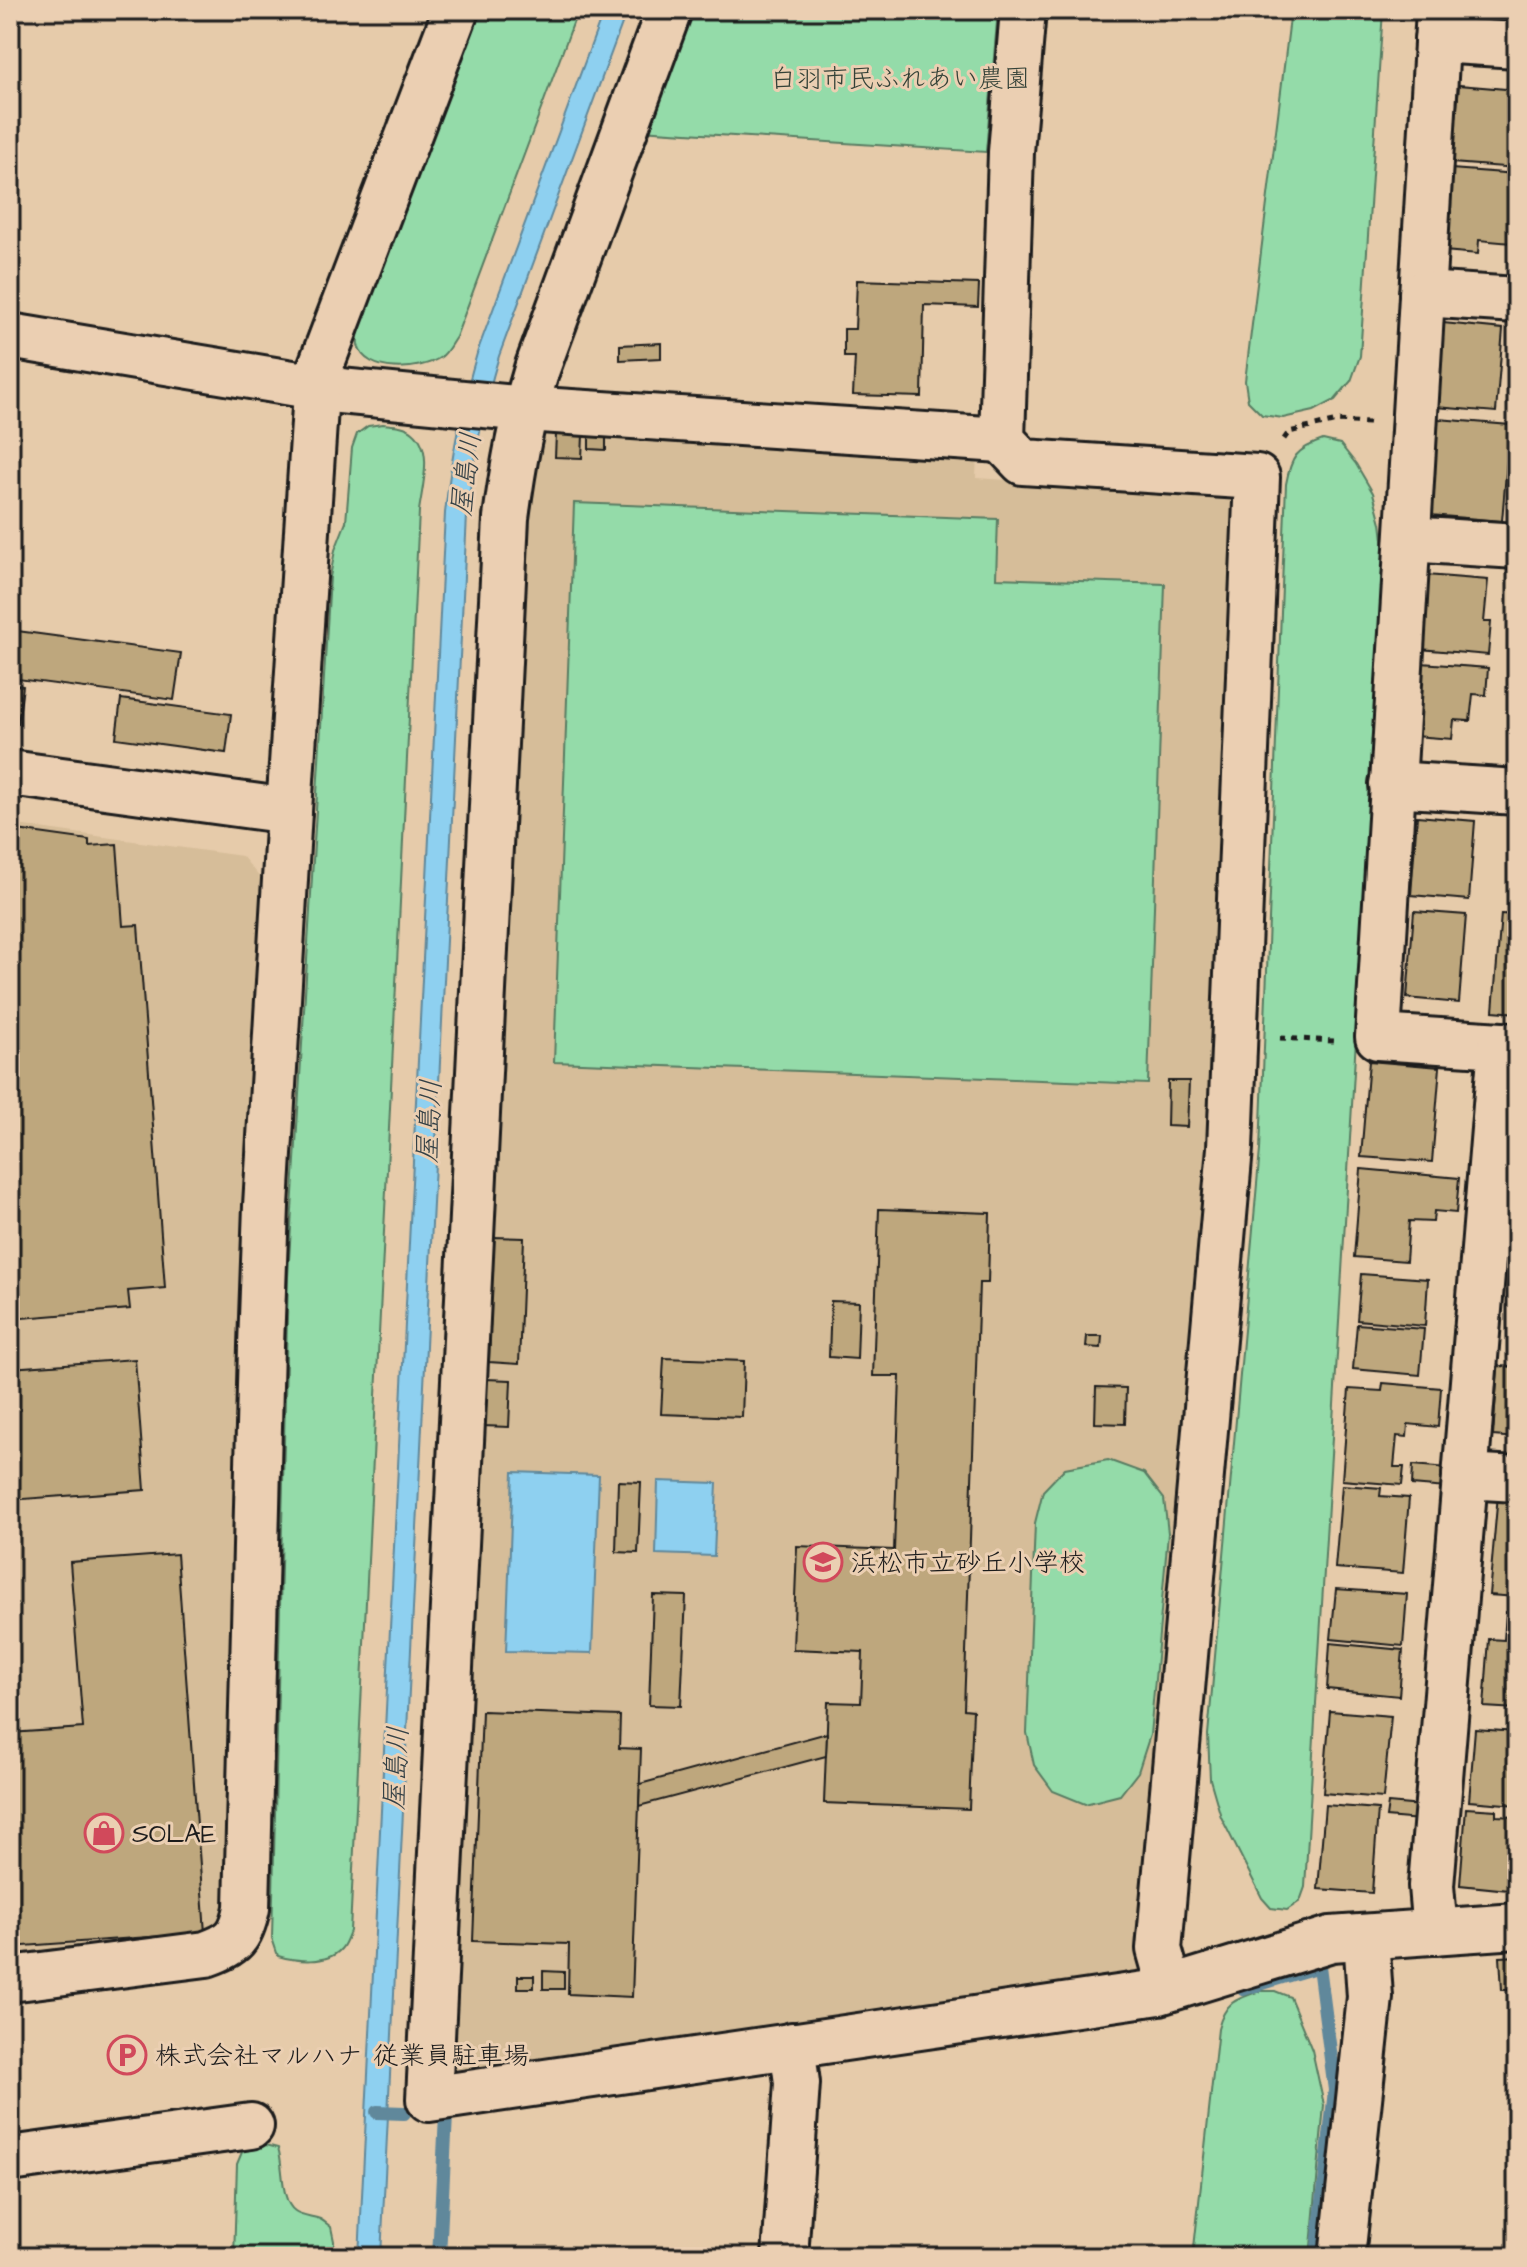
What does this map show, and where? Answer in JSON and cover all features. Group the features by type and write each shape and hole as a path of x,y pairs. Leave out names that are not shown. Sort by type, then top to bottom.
{"street":[{"path":"10,1979 206,1954 227,1947 242,1930 245,1919 262,1290 317,376 456,10"},
{"path":"669,10 543,354 515,408 513,467 506,518 429,2099 1159,1992 1331,1939 1517,1926"},
{"path":"1002,440 1011,152 1023,10"},
{"path":"1435,1932 1431,1886 1465,1476 1509,1045 1378,1037 1438,25 1517,45"},
{"path":"1422,294 1517,300"},
{"path":"10,336 316,387 515,408 1002,440 1023,462 1257,477 1230,1148 1159,1949 1170,1988"},
{"path":"1408,539 1517,546"},
{"path":"10,773 289,811"},
{"path":"1392,784 1517,792"},
{"path":"1465,1476 1517,1479"},
{"path":"1342,2257 1370,1997 1366,1937"},
{"path":"785,2257 797,2083 792,2045"},
{"path":"10,2159 251,2126"}],"path":[{"path":"1257,477 1289,432 1337,421 1414,426"},
{"path":"1235,1035 1338,1042"}],"shaded area":[{"name":"浜松市立砂丘小学校","path":"535,424 977,452 976,478 1238,495 1213,1148 1139,1976 444,2078 521,519"},
{"path":"10,824 242,856 266,885 229,1906 217,1931 10,1960"}],"green space":[{"path":"479,10 578,10 456,337 443,355 432,362 408,367 382,366 363,355 358,345 359,326"},
{"name":"白羽市民ふれあい農園","path":"684,10 998,10 986,152 640,130"},
{"path":"1291,10 1383,10 1360,356 1351,381 1335,400 1314,411 1283,418 1262,415 1248,401 1245,381"},
{"path":"383,424 413,432 423,448 425,469 419,511 350,1931 344,1945 335,1954 319,1960 302,1960 278,1956 272,1938 288,1277 330,577 335,550 346,522 352,448 357,434 368,426"},
{"path":"1323,440 1340,444 1373,493 1385,556 1305,1887 1300,1901 1287,1910 1271,1908 1262,1898 1221,1817 1210,1779 1208,1735 1260,1150 1286,484 1296,455"},
{"path":"574,503 998,519 996,578 1165,584 1148,1084 554,1062"},
{"path":"1108,1460 1144,1473 1164,1499 1168,1533 1150,1735 1138,1772 1120,1795 1085,1804 1053,1791 1034,1765 1027,1733 1035,1523 1043,1491 1065,1468"},
{"path":"1260,1991 1275,1991 1290,1997 1312,2050 1324,2105 1310,2257 1193,2257 1218,2029 1232,2003"},
{"path":"266,2145 278,2148 290,2206 298,2213 320,2219 331,2227 334,2257 234,2257 237,2164 242,2152"}],"water":[{"name":"屋島川","path":"604,10 627,10 499,356 479,435 467,515 381,2257 359,2257 445,513 458,431 478,350"},
{"path":"513,1472 599,1475 592,1653 506,1651"},
{"path":"658,1481 717,1483 714,1556 656,1554"}],"building":[{"path":"1459,85 1517,90 1517,168 1452,163"},
{"path":"1451,169 1517,174 1511,243 1479,240 1478,254 1444,251"},
{"path":"857,280 979,284 978,307 924,305 922,397 853,395 855,357 844,357 844,329 855,329"},
{"path":"1443,323 1503,329 1496,412 1436,407"},
{"path":"661,343 661,358 620,360 620,345"},
{"path":"1438,419 1510,425 1502,521 1430,515"},
{"path":"556,434 583,435 582,458 555,457"},
{"path":"589,436 606,437 606,450 589,449"},
{"path":"1426,575 1488,580 1484,622 1491,622 1488,655 1420,649"},
{"path":"1516,583 1517,658 1510,658"},
{"path":"10,630 181,653 174,700 10,678"},
{"path":"1421,663 1488,668 1486,695 1473,694 1470,721 1454,720 1452,739 1415,736"},
{"path":"10,684 23,686 18,724 10,723"},
{"path":"121,699 231,714 226,753 116,738"},
{"path":"1517,713 1517,759 1513,758"},
{"path":"1417,816 1475,821 1469,900 1411,895"},
{"path":"10,829 89,840 89,846 117,844 123,926 138,925 165,1288 128,1291 130,1309 10,1319"},
{"path":"1414,911 1466,915 1459,1003 1407,998"},
{"path":"1501,914 1517,915 1517,1013 1493,1011"},
{"path":"1369,1061 1440,1067 1432,1162 1361,1157"},
{"path":"1168,1081 1189,1081 1187,1127 1167,1126"},
{"path":"1361,1169 1459,1178 1456,1213 1434,1211 1433,1222 1409,1221 1406,1261 1354,1257"},
{"path":"879,1209 990,1213 988,1283 979,1283 964,1709 973,1710 969,1809 824,1803 828,1702 861,1703 863,1652 793,1649 797,1546 894,1550 900,1376 873,1376"},
{"path":"493,1237 524,1238 519,1364 489,1362"},
{"path":"1361,1274 1428,1279 1425,1326 1357,1320"},
{"path":"831,1301 859,1302 857,1359 829,1357"},
{"path":"1357,1324 1424,1329 1420,1375 1353,1369"},
{"path":"1087,1336 1102,1336 1101,1348 1086,1347"},
{"path":"664,1358 744,1361 742,1417 661,1414"},
{"path":"135,1359 145,1490 10,1500 10,1368"},
{"path":"1498,1366 1517,1367 1517,1438 1493,1436"},
{"path":"485,1379 511,1380 509,1427 483,1426"},
{"path":"1383,1383 1441,1388 1438,1427 1408,1424 1407,1437 1397,1436 1394,1467 1404,1467 1402,1485 1342,1480 1349,1389 1382,1391"},
{"path":"1096,1387 1126,1388 1125,1424 1095,1423"},
{"path":"1413,1465 1447,1468 1446,1488 1412,1485"},
{"path":"618,1481 641,1482 638,1553 616,1552"},
{"path":"1342,1485 1381,1488 1380,1496 1409,1498 1403,1573 1335,1568"},
{"path":"1498,1494 1517,1496 1517,1597 1489,1595"},
{"name":"SOLAE","path":"177,1554 205,1933 10,1947 10,1733 83,1728 70,1562"},
{"path":"1336,1589 1407,1594 1403,1646 1331,1639"},
{"path":"653,1595 686,1596 681,1706 649,1705"},
{"path":"1506,1612 1517,1613 1517,1709 1484,1707 1489,1639 1504,1640"},
{"path":"1330,1643 1403,1650 1399,1696 1327,1689"},
{"path":"482,1711 620,1716 619,1748 641,1749 632,1997 568,1994 569,1944 473,1941"},
{"path":"1330,1711 1391,1716 1383,1798 1323,1793"},
{"path":"1475,1729 1517,1732 1517,1805 1469,1801"},
{"path":"827,1733 826,1756 639,1806 640,1784"},
{"path":"1388,1803 1421,1806 1420,1820 1386,1817"},
{"path":"1325,1805 1378,1809 1372,1893 1318,1889"},
{"path":"1466,1808 1496,1810 1496,1816 1516,1817 1517,1903 1508,1902 1508,1890 1460,1885"},
{"path":"1517,1956 1517,1990 1502,1990 1500,1957"},
{"path":"543,1971 564,1972 564,1989 543,1989"},
{"path":"518,1976 534,1976 534,1988 518,1988"}],"waterway":[{"path":"1243,1989 1319,1966 1335,2090 1317,2257"},
{"path":"377,2112 404,2113"},
{"path":"439,2257 446,2115"}],"place":[{"name":"浜松市立砂丘小学校","path":"823,1562"},
{"name":"SOLAE","path":"104,1833"},
{"name":"株式会社マルハナ 従業員駐車場","path":"127,2055"}]}
